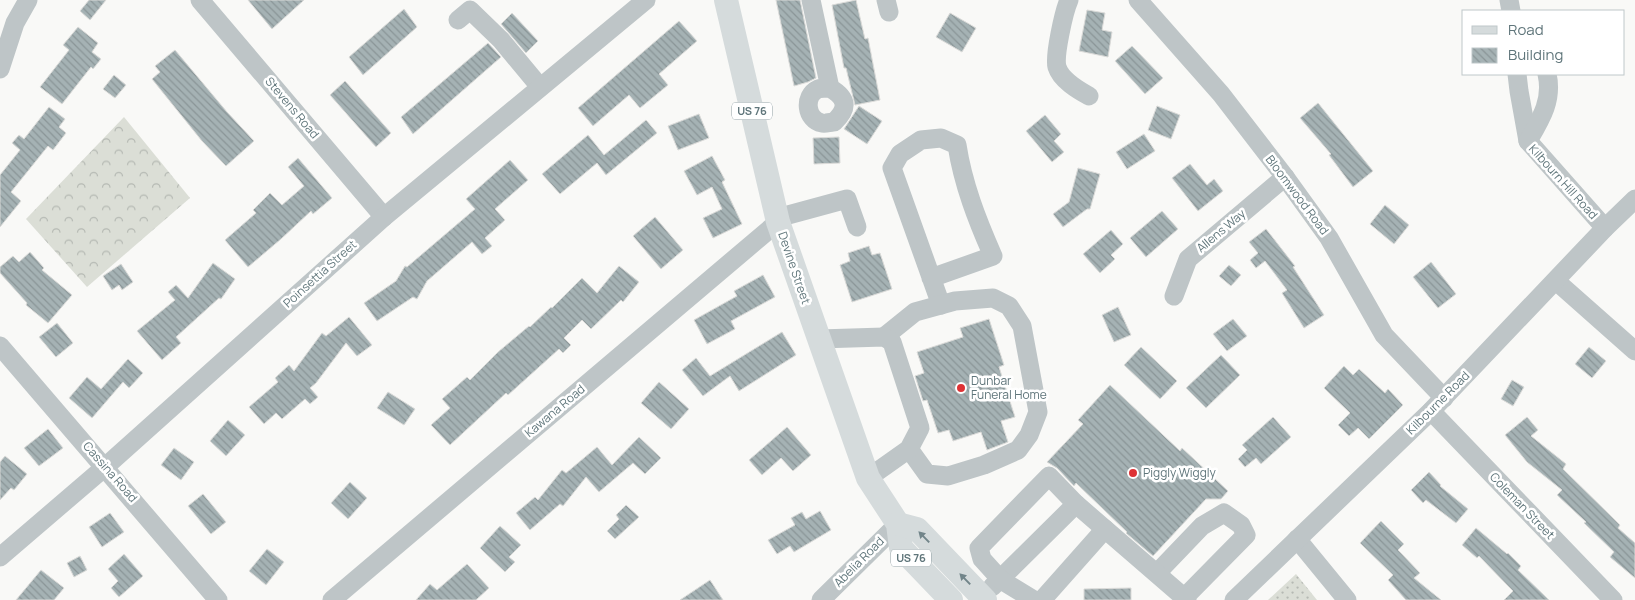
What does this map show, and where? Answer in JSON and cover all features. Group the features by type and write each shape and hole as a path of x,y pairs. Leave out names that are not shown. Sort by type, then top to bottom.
{"main road":[{"name":"Devine Street","path":"726,0 777,220 868,478 898,524 901,548 951,600"},
{"name":"US 76","path":"898,524 917,529 982,599"}],"street":[{"path":"0,69 15,23 28,0"},
{"name":"Stevens Road","path":"200,0 384,217"},
{"name":"Poinsettia Street","path":"0,558 105,467 384,217 646,0"},
{"path":"811,0 830,88"},
{"path":"1069,0 1060,33 1057,67 1069,85 1088,96"},
{"name":"Bloomwood Road","path":"1138,0 1221,94 1284,177 1329,238 1384,336 1438,404"},
{"path":"458,20 470,10 501,40 540,87"},
{"name":"Kilbourn Hill Road","path":"1517,75 1528,141 1605,228"},
{"path":"1528,141 1544,114 1550,87 1547,75"},
{"path":"931,278 993,256 961,170 957,145 941,138 921,140 900,154 892,168 931,278 941,305"},
{"name":"Allens Way","path":"1174,296 1188,259 1284,177"},
{"path":"777,220 846,198 856,227"},
{"name":"Kilbourne Road","path":"1234,600 1438,404 1605,228 1635,199"},
{"name":"Kawana Road","path":"332,600 777,220"},
{"path":"1556,280 1635,351"},
{"path":"884,337 915,312 955,301 993,298 1010,306 1022,326 1038,412 1029,435 1018,450 948,476 927,474 909,449"},
{"path":"819,338 884,337 892,342 920,428 909,449 868,478"},
{"name":"Cassina Road","path":"0,346 218,600"},
{"name":"Coleman Street","path":"1438,404 1613,600"},
{"path":"1034,600 1001,580 982,559 979,548 1049,476 1076,504 1186,599 1246,535 1240,525 1224,513 1202,526 1157,573"},
{"path":"982,599 1076,504"},
{"name":"Abelia Road","path":"820,600 898,524"},
{"path":"1042,600 1105,529"},
{"path":"1297,539 1347,600"}],"green space":[{"path":"124,117 190,198 87,287 26,219"},
{"path":"1296,574 1317,600 1268,600"}],"building":[{"path":"89,0 106,0 90,20 80,11"},
{"path":"248,0 304,0 272,29"},
{"path":"776,0 800,0 816,78 808,82 794,86"},
{"path":"856,0 865,39 868,38 880,100 855,105 846,68 844,68 832,5"},
{"path":"404,9 417,27 363,75 349,57"},
{"path":"1087,10 1105,13 1102,30 1112,32 1108,57 1079,51"},
{"path":"512,13 538,41 526,53 501,24"},
{"path":"950,13 976,28 962,52 936,37"},
{"path":"679,21 697,41 659,74 668,85 640,108 629,95 593,126 578,108"},
{"path":"78,27 98,43 92,52 101,59 93,69 91,67 62,104 40,87 69,50 63,45"},
{"path":"488,43 501,57 413,134 401,117"},
{"path":"1132,46 1163,78 1145,94 1115,61"},
{"path":"175,50 254,141 226,166 202,141 152,79 160,72 155,66"},
{"path":"114,75 126,85 115,98 103,89"},
{"path":"345,81 391,133 376,147 330,95"},
{"path":"1318,103 1373,171 1353,187 1329,155 1331,154 1300,118"},
{"path":"859,106 882,121 867,144 844,129"},
{"path":"1157,106 1180,115 1171,139 1148,130"},
{"path":"49,107 65,119 59,127 66,133 53,150 48,146 11,192 21,201 0,227 0,175 20,150 12,143 19,135 24,139"},
{"path":"699,114 709,138 678,150 668,126"},
{"path":"1045,115 1061,134 1054,141 1064,152 1052,162 1026,131"},
{"path":"646,120 657,133 606,175 597,163 560,194 542,174 588,135 604,155"},
{"path":"1144,134 1155,151 1127,169 1116,152"},
{"path":"839,137 840,163 814,164 813,138"},
{"path":"712,156 725,180 722,182 742,224 713,238 703,218 722,209 712,187 697,195 684,171"},
{"path":"298,158 332,198 313,214 311,211 248,267 225,240 256,213 253,210 270,193 282,205 304,186 288,167"},
{"path":"510,160 528,180 495,209 505,220 485,238 492,246 482,254 472,242 427,281 417,299 413,297 377,321 364,303 396,281 405,266 407,267 475,209 466,199"},
{"path":"1190,164 1207,185 1214,179 1223,191 1198,211 1172,178"},
{"path":"1078,168 1100,174 1090,209 1087,209 1063,227 1053,214 1069,202"},
{"path":"1385,205 1409,225 1394,244 1370,224"},
{"path":"1162,211 1178,229 1146,257 1130,238"},
{"path":"655,217 683,250 661,269 633,236"},
{"path":"1266,229 1295,266 1293,267 1324,315 1304,328 1282,293 1287,290 1265,261 1256,268 1250,260 1258,253 1249,242"},
{"path":"1111,230 1123,244 1111,255 1115,259 1100,273 1083,254"},
{"path":"869,246 872,255 880,253 892,289 852,302 840,265 850,261 848,253"},
{"path":"30,252 44,268 42,270 72,295 48,323 26,305 27,303 0,273 0,267 13,256 19,262"},
{"path":"1431,262 1456,294 1438,308 1413,277"},
{"path":"213,263 235,279 221,299 219,298 176,337 181,343 162,360 137,331 175,300 168,292 176,285 188,298"},
{"path":"121,264 133,282 122,290 119,285 112,290 103,276"},
{"path":"1229,265 1241,275 1231,286 1219,276"},
{"path":"619,266 639,282 623,302 621,300 591,329 582,320 564,338 571,345 563,353 559,349 508,395 506,393 450,445 431,425 450,408 442,399 467,377 470,380 498,352 552,308 582,278 597,293"},
{"path":"763,275 775,297 731,321 735,329 707,344 694,320 737,296 734,291"},
{"path":"1118,307 1131,335 1114,342 1102,315"},
{"path":"349,317 372,345 357,356 346,343 316,383 310,388 318,397 310,404 305,399 282,419 276,413 264,424 249,407 278,382 275,378 289,365 294,371 322,333 326,336"},
{"name":"Dunbar Funeral Home","path":"989,319 1004,365 999,367 1015,417 1001,421 1008,442 987,450 981,432 953,441 949,430 938,433 927,400 923,401 915,376 924,373 917,352 963,337 960,328"},
{"path":"1233,319 1247,336 1227,351 1213,334"},
{"path":"57,323 73,343 56,357 39,337"},
{"path":"782,332 796,355 739,391 730,376 703,396 682,370 696,358 710,376"},
{"path":"1141,347 1177,381 1160,399 1124,365"},
{"path":"1589,347 1606,361 1592,378 1575,364"},
{"path":"1221,355 1240,375 1206,408 1186,388"},
{"path":"128,359 143,373 129,388 123,382 92,418 69,398 87,377 101,389"},
{"path":"1344,366 1353,375 1359,369 1385,393 1388,389 1403,405 1369,439 1358,428 1349,436 1338,425 1350,413 1324,388"},
{"path":"1512,380 1524,387 1513,406 1501,399"},
{"path":"659,382 689,409 671,429 641,403"},
{"name":"Piggly Wiggly","path":"1110,385 1180,451 1182,448 1228,491 1221,499 1206,499 1153,556 1126,533 1076,483 1074,486 1057,468 1047,462 1083,424 1078,420"},
{"path":"388,392 415,409 404,425 377,408"},
{"path":"1273,417 1291,437 1261,464 1256,458 1245,467 1238,459 1247,450 1242,445"},
{"path":"1527,417 1538,430 1531,436 1566,464 1563,469 1620,525 1618,528 1635,543 1635,578 1610,557 1614,552 1557,495 1562,490 1527,462 1505,435"},
{"path":"228,420 245,435 226,456 210,441"},
{"path":"787,427 811,455 793,471 781,458 762,475 749,460"},
{"path":"48,429 63,448 39,466 24,448"},
{"path":"639,437 661,458 645,474 633,463 599,492 586,477 563,506 560,504 530,530 516,513 535,497 538,500 562,470 566,473 597,447 612,465"},
{"path":"174,448 194,462 181,480 161,465"},
{"path":"5,456 27,474 14,490 11,488 0,500 0,462"},
{"path":"1429,472 1440,486 1468,509 1456,523 1426,500 1423,503 1411,490"},
{"path":"350,482 367,498 348,519 331,503"},
{"path":"203,494 226,522 211,534 188,506"},
{"path":"626,505 639,517 615,539 607,531 619,519 616,515"},
{"path":"820,511 831,530 794,552 790,546 777,554 768,540 795,525 791,518 802,512 806,519"},
{"path":"110,513 124,532 102,547 89,527"},
{"path":"1381,521 1404,544 1398,550 1420,573 1414,578 1441,600 1406,600 1388,580 1393,575 1360,543"},
{"path":"500,526 521,545 509,557 515,562 505,572 480,548"},
{"path":"1476,528 1508,553 1521,566 1518,570 1549,600 1504,600 1513,591 1479,556 1477,558 1462,545"},
{"path":"267,549 284,562 266,585 249,571"},
{"path":"124,554 143,576 119,597 111,588 118,581 108,569"},
{"path":"80,556 87,570 74,577 67,563"},
{"path":"467,564 489,588 476,600 416,600 430,584 437,590"},
{"path":"41,570 64,588 54,600 16,600"},
{"path":"710,580 723,600 680,600"},
{"path":"1131,588 1131,600 1084,600 1084,589"}],"place":[{"name":"Dunbar Funeral Home","path":"961,388"},
{"name":"Piggly Wiggly","path":"1133,473"}]}
